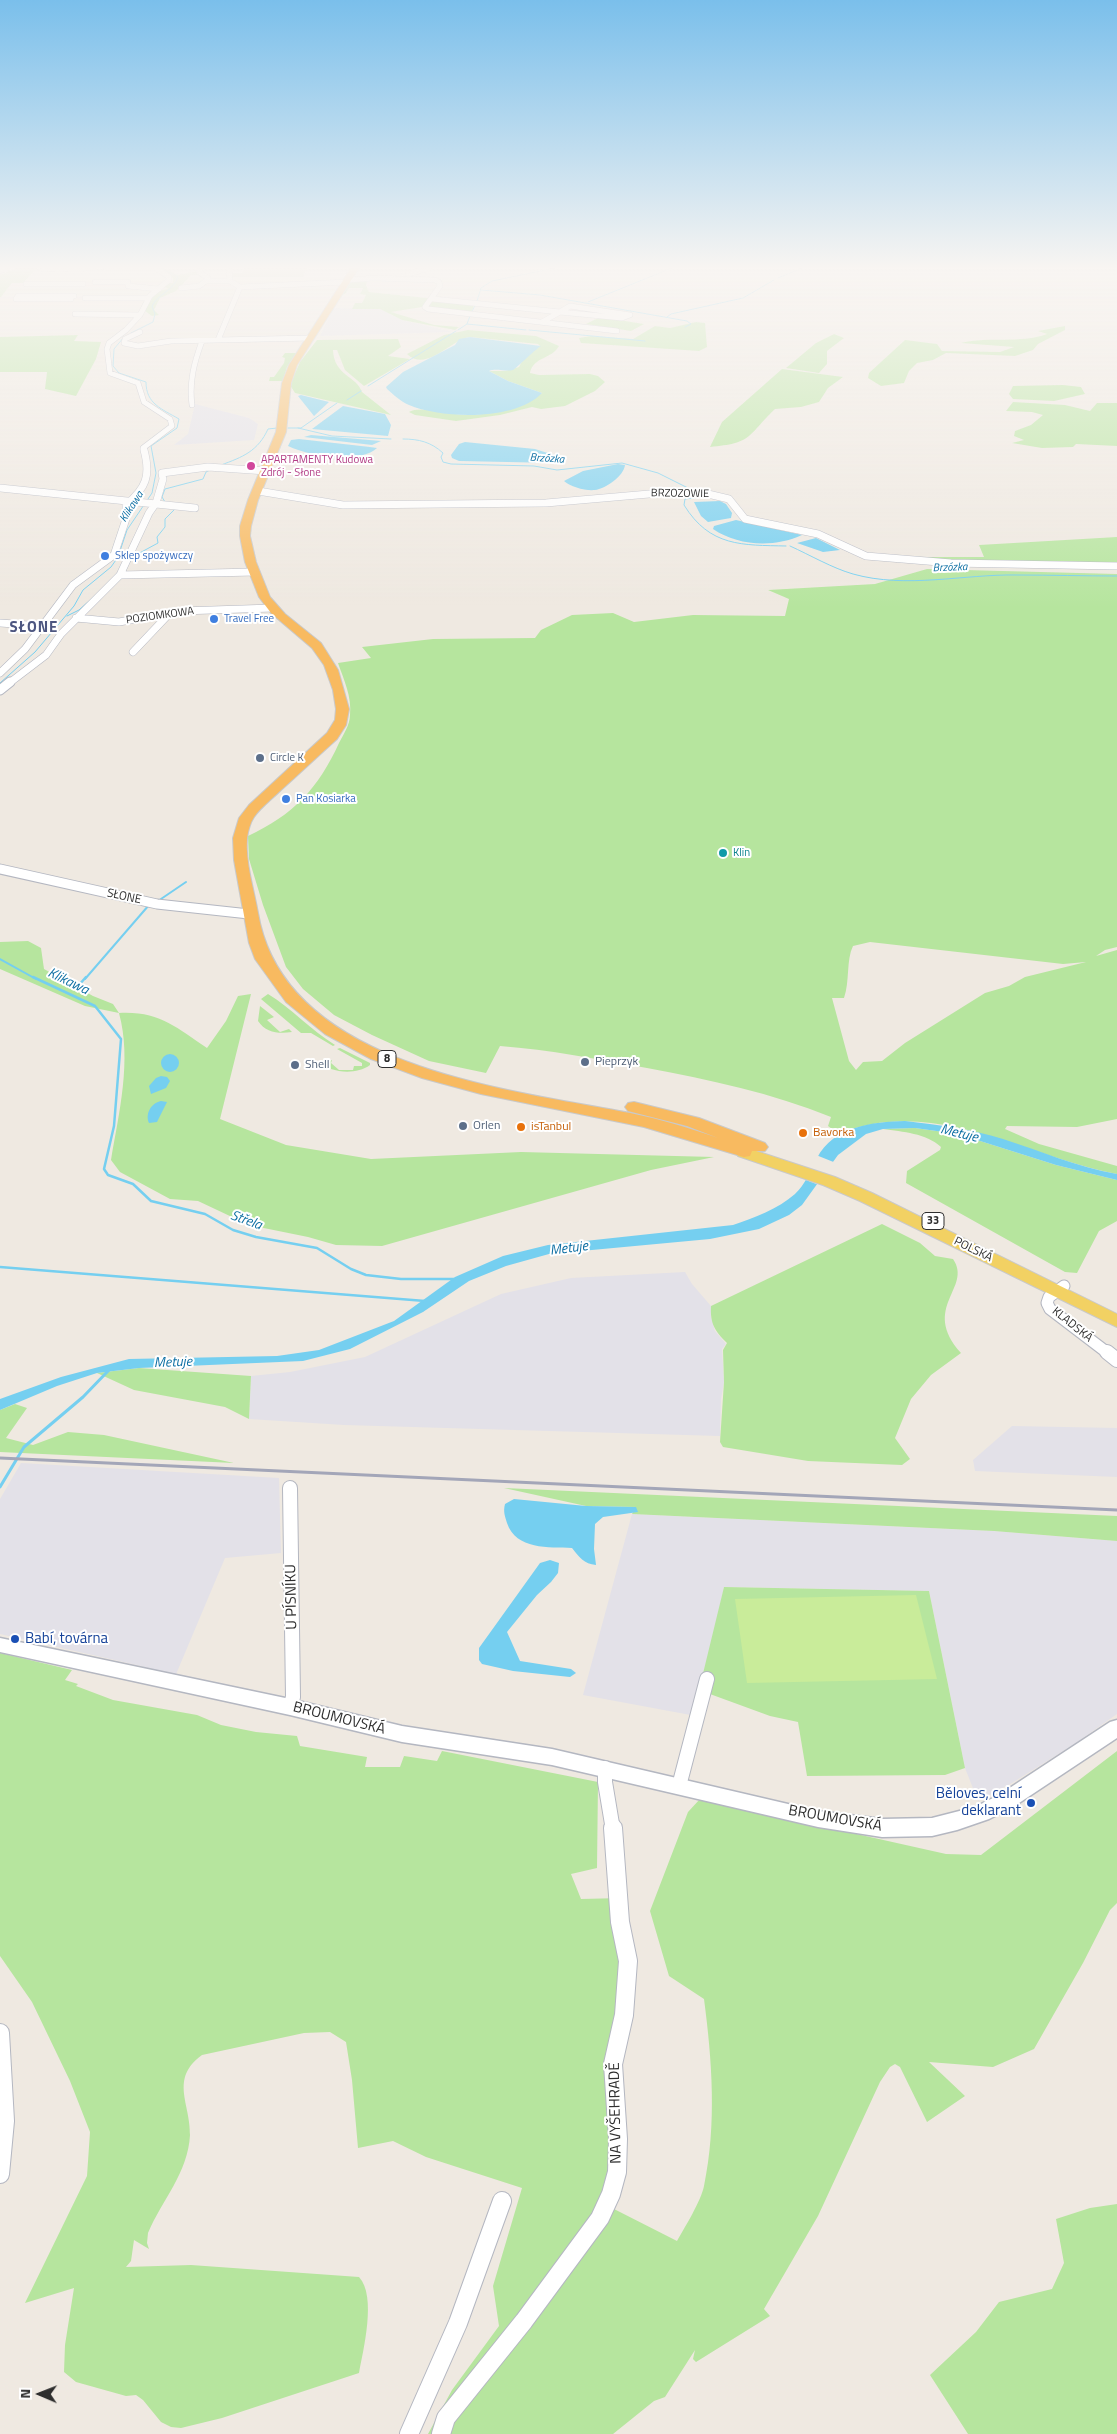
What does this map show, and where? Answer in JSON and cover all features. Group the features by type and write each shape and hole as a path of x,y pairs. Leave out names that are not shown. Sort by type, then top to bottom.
{"highway":[{"name":"8","path":"287,382 284,391 283,427 258,491 245,531 255,572 264,596 273,608 325,655 342,700 344,712 340,725 332,736 264,798 246,817 240,831 239,847 245,879 254,913 271,950 296,987 332,1018 383,1048 429,1067 473,1080 632,1106 682,1118 708,1134 752,1149"}],"main road":[{"name":"POLSKÁ","path":"752,1149 791,1162 870,1194 1117,1315"},
{"name":"POLSKÁ","path":"1061,1288 1117,1321"},
{"name":"BROUMOVSKÁ","path":"0,1645 290,1707 402,1734 514,1750 605,1768 857,1826 882,1828 932,1827 957,1822 1006,1801 1117,1728"}],"street":[{"path":"0,673 25,649 73,585 114,555 126,519 126,505 141,492 147,470 148,463 143,448 169,429 172,422 143,402 139,396 138,383 134,382"},
{"path":"191,382 189,393 192,405"},
{"path":"0,690 47,650 76,618 120,575 154,502 163,480 162,473 208,467 266,471"},
{"path":"0,488 128,502 154,502 195,508"},
{"name":"BRZOZOWIE","path":"258,491 343,505 546,504 648,494 708,494 729,499 738,513 750,520 818,534 857,553 872,557 957,563 1117,566"},
{"path":"120,575 255,572"},
{"name":"POZIOMKOWA","path":"76,618 119,622 192,610 273,608"},
{"path":"133,652 168,614"},
{"path":"0,623 42,626"},
{"path":"25,649 47,650"},
{"name":"SŁONE","path":"0,869 157,904 254,913"},
{"name":"KLADSKÁ","path":"1061,1288 1049,1297 1047,1303 1050,1309 1117,1360"},
{"name":"U PÍSNÍKU","path":"290,1488 293,1698 290,1707"},
{"path":"679,1786 707,1679"},
{"name":"NA VYŠEHRADĚ","path":"441,2434 446,2418 524,2321 600,2218 611,2194 617,2172 618,2139 613,2064 624,2015 628,1961 618,1906 612,1814 605,1782 605,1768"},
{"path":"0,2034 6,2116 6,2142 0,2174"},
{"path":"409,2434 458,2323 502,2201"}],"shaded area":[{"path":"195,404 249,418 258,424 254,440 174,445 188,434"},
{"path":"685,1272 692,1284 711,1306 711,1317 715,1331 726,1344 722,1349 724,1382 721,1399 720,1436 344,1425 249,1419 251,1376 290,1372 365,1357 501,1294 571,1278"},
{"path":"1012,1426 1117,1428 1117,1477 975,1471 973,1460"},
{"path":"21,1463 279,1478 281,1553 225,1558 174,1679 141,1666 0,1634 0,1499"},
{"path":"632,1514 994,1531 1117,1541 1117,1714 1076,1743 1012,1783 978,1801 965,1768 929,1591 724,1587 696,1716 583,1695"}],"green space":[{"path":"46,382 84,382 76,396 45,389"},
{"path":"291,382 355,382 362,392 391,415 295,393 290,385"},
{"path":"359,382 372,382 364,386"},
{"path":"510,382 605,382 595,391 565,406 541,409 532,407 500,415 456,421 415,415 409,412 429,410 461,415 478,415 515,406 542,393"},
{"path":"768,382 837,382 828,388 819,402 801,407 775,409 742,441 710,447 722,422"},
{"path":"874,382 905,382 904,383 881,386"},
{"path":"1063,385 1081,387 1085,394 1054,401 1013,399 1009,394 1013,386"},
{"path":"1013,402 1065,405 1090,411 1097,403 1117,403 1117,446 1076,444 1073,447 1042,448 1012,443 1024,440 1014,436 1015,431 1031,425 1043,415 1032,412 1006,411"},
{"path":"1117,537 1117,564 946,562 915,557 984,557 979,545"},
{"path":"927,569 1117,574 1117,947 1105,950 1096,956 1117,950 1117,1119 1077,1127 1007,1126 1005,1129 1039,1144 1117,1166 1117,1174 1083,1166 979,1133 944,1125 909,1121 874,1124 839,1134 828,1126 831,1117 763,1094 694,1077 574,1055 500,1046 486,1073 429,1061 334,1015 303,989 286,967 263,905 249,859 248,836 278,819 303,799 322,774 350,719 349,695 338,663 371,658 362,647 433,639 535,638 541,630 572,615 613,613 634,622 693,615 785,616 789,599 768,590 875,584","holes":["870,942 1063,964 1086,962 1025,977 1009,986 985,993 905,1043 882,1061 863,1062 856,1070 849,1061 832,998 844,998 849,958 853,946"]},
{"path":"28,941 41,948 44,969 93,996 113,1004 119,1013 85,1006 0,969 0,942"},
{"path":"251,994 220,1119 286,1145 371,1159 521,1152 714,1157 651,1170 382,1246 336,1245 308,1237 249,1225 198,1201 170,1199 120,1172 111,1160 123,1086 124,1068 123,1031 119,1013 133,1013 156,1018 176,1027 207,1048 226,1021 238,996"},
{"path":"268,994 335,1045 333,1046 311,1033 301,1033 261,999"},
{"path":"260,1006 274,1017 267,1020 280,1032 289,1029 292,1032 278,1033 261,1025 258,1021"},
{"path":"340,1048 370,1063 370,1065 361,1070 351,1072 331,1069 327,1062 332,1060 331,1063 339,1070 353,1070 354,1066 362,1066 362,1063 337,1049"},
{"path":"915,1128 958,1134 1056,1165 1117,1180 1117,1221 1099,1231 1077,1273 1065,1272 906,1183 907,1171 940,1150 941,1147 921,1136 883,1129"},
{"path":"882,1224 920,1243 935,1256 953,1259 957,1269 957,1279 946,1311 945,1323 950,1337 961,1353 931,1375 911,1399 895,1438 910,1459 902,1465 808,1461 723,1447 720,1442 724,1382 723,1350 727,1343 714,1327 711,1318 711,1306"},
{"path":"139,1368 251,1376 249,1419 225,1407 134,1390 97,1373"},
{"path":"15,1404 27,1408 6,1438 33,1445 68,1432 104,1435 234,1463 0,1452 0,1410"},
{"path":"504,1488 1117,1516 1117,1541 994,1531 632,1514 636,1507 586,1506"},
{"path":"724,1587 929,1591 965,1768 945,1775 807,1776 798,1722 770,1716 699,1690"},
{"path":"916,1595 937,1679 747,1683 735,1599"},
{"path":"0,1653 72,1670 65,1680 113,1700 197,1715 221,1725 256,1732 297,1736 300,1746 367,1757 365,1767 400,1767 404,1756 437,1761 442,1751 598,1782 597,1868 571,1874 581,1899 622,1898 614,2209 677,2241 700,2199 704,2186 711,2139 711,2069 704,1999 669,1976 650,1911 688,1812 700,1799 946,1854 981,1855 1117,1751 1117,1903 1110,1910 1083,1963 1034,2049 993,2067 929,2062 965,2096 927,2122 900,2067 895,2064 890,2067 880,2082 818,2216 764,2309 770,2316 696,2362 693,2359 695,2350 665,2397 654,2401 613,2434 428,2434 452,2390 499,2326 493,2286 522,2188 426,2157 393,2141 358,2148 352,2080 346,2042 330,2032 304,2033 202,2055 186,2073 184,2083 190,2135 185,2162 148,2233 147,2243 149,2249 134,2240 131,2261 126,2267 191,2265 359,2277 367,2297 366,2338 359,2373 222,2418 181,2428 171,2427 161,2422 143,2400 136,2395 126,2396 76,2382 64,2372 65,2345 74,2288 25,2303 87,2176 90,2132 70,2081 32,2002 0,1956"},
{"path":"1117,2204 1117,2434 968,2434 930,2375 976,2332 999,2302 1052,2289 1064,2263 1056,2219 1090,2208"}],"water":[{"path":"392,382 510,382 542,393 530,402 515,409 497,413 459,415 423,410 409,405 400,400 386,387"},
{"path":"301,395 329,402 314,416 298,396"},
{"path":"343,406 385,414 391,425 388,436 312,429"},
{"path":"311,435 381,441 372,445 304,437"},
{"path":"299,439 377,448 369,453 358,456 320,456 288,446 291,440"},
{"path":"465,442 535,449 557,456 555,463 459,461 452,458 451,455 459,444"},
{"path":"618,464 625,465 621,473 609,485 599,489 583,489 564,481 583,471"},
{"path":"720,501 726,504 732,513 731,518 708,522 701,516 694,502"},
{"path":"736,520 802,535 780,542 756,543 734,539 713,529 714,526"},
{"path":"816,538 840,550 823,552 797,543"},
{"path":"170,1054 176,1057 179,1063 176,1069 170,1072 164,1069 161,1063 164,1057"},
{"path":"161,1076 167,1077 170,1081 166,1088 151,1094 149,1086 156,1078"},
{"path":"161,1101 167,1102 157,1122 149,1123 148,1113 150,1109 154,1104"},
{"name":"Metuje","path":"905,1121 954,1128 991,1136 1073,1163 1117,1174 1117,1180 1056,1165 958,1134 915,1128 883,1129 866,1134 838,1155 802,1205 789,1215 759,1229 710,1239 549,1254 506,1266 469,1281 423,1312 350,1349 303,1361 139,1368 97,1373 57,1386 0,1410 0,1399 61,1377 129,1359 277,1356 319,1350 394,1321 455,1277 503,1256 548,1245 733,1225 773,1209 795,1194 805,1182 824,1147 844,1132 867,1125"},
{"path":"514,1499 586,1506 636,1507 638,1512 603,1517 595,1524 594,1549 596,1565 585,1562 572,1548 544,1547 525,1543 518,1538 511,1532 504,1512 505,1504"},
{"path":"550,1560 559,1563 558,1573 537,1595 507,1632 520,1661 571,1669 576,1673 570,1677 513,1671 482,1664 479,1660 479,1648 540,1563"}],"pier":[{"path":"816,1155 836,1163 819,1185 803,1179"}],"waterway":[{"name":"Klikawa","path":"0,683 35,652 74,606 83,590 111,567 118,557 127,530 152,493 156,473 151,446 177,428 179,419 161,409 152,401 145,382"},
{"path":"368,386 375,382"},
{"path":"347,400 361,391"},
{"path":"298,428 301,428 337,403"},
{"path":"221,465 249,452 260,443 268,429 277,428"},
{"path":"288,428 298,428"},
{"name":"Brzózka","path":"298,428 332,436 391,439"},
{"name":"Brzózka","path":"403,439 429,444 443,453 441,457 443,462 451,464 534,466 557,470 622,463 658,473 696,492"},
{"path":"165,502 162,497 165,489 203,479 206,472 210,470"},
{"name":"Brzózka","path":"699,497 685,499 684,505 694,519 716,536 741,544 786,546"},
{"path":"127,566 134,556 158,543 157,537 165,527 165,519 175,509"},
{"name":"Brzózka","path":"790,546 829,565 853,574 894,580 935,580 997,575 1117,576"},
{"path":"108,584 120,570"},
{"path":"67,616 79,610 98,593"},
{"path":"158,901 186,882"},
{"path":"85,979 149,905"},
{"name":"Klikawa","path":"0,959 36,979"},
{"name":"Střela","path":"33,977 95,1006 121,1039 114,1126 104,1169 108,1175 133,1184 151,1201 205,1214 233,1230 256,1237 317,1248 351,1269 366,1275 401,1279 454,1279"},
{"path":"83,988 79,985 86,977"},
{"path":"0,1267 425,1301"},
{"path":"0,1487 24,1447 83,1397 109,1370"}],"railway":[{"path":"0,1458 1117,1510"}],"place":[{"name":"APARTAMENTY Kudowa Zdrój - Słone","path":"251,466"},
{"name":"Sklep spożywczy","path":"105,556"},
{"name":"Travel Free","path":"214,619"},
{"name":"Circle K","path":"260,758"},
{"name":"Pan Kosiarka","path":"286,799"},
{"name":"Klin","path":"723,853"},
{"name":"Pieprzyk","path":"585,1062"},
{"name":"Shell","path":"295,1065"},
{"name":"Orlen","path":"463,1126"},
{"name":"isTanbul","path":"521,1127"},
{"name":"Bavorka","path":"803,1133"},
{"name":"Babí, továrna","path":"15,1639"},
{"name":"Běloves, celní deklarant","path":"1031,1803"}],"district":[{"name":"SŁONE","path":"34,628"}]}
